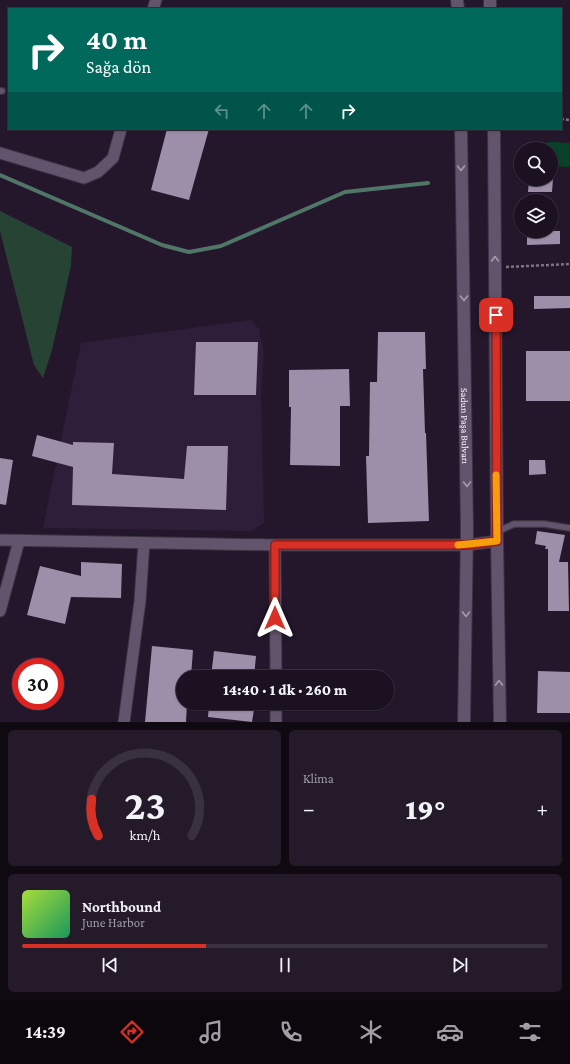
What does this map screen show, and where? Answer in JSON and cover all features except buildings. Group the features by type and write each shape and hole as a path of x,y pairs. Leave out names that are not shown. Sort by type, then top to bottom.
{"main road":[{"name":"Sadun Paşa Bulvarı","path":"461,130 467,545 464,722"},
{"path":"494,130 500,722"}],"street":[{"path":"0,152 84,178 98,172 113,158 121,130"},
{"path":"0,540 275,545 467,545 497,541"},
{"path":"0,611 19,541"},
{"path":"124,722 140,601 144,543"},
{"path":"275,545 276,670"},
{"path":"276,710 276,722"}],"lane":[{"path":"497,541 501,530 514,524 544,524 570,528"}],"path":[{"path":"496,268 570,264"}],"shaded area":[{"path":"251,320 260,330 259,332 264,351 261,395 264,523 251,531 43,528 81,343"}],"green space":[{"path":"0,211 72,247 71,266 52,350 43,378 34,365 0,231"}],"waterway":[{"path":"558,154 570,155"},
{"path":"0,175 162,245 189,252 221,246 345,192 428,183"}],"slow traffic":[{"path":"458,545 497,541 496,475"}],"route":[{"path":"275,618 275,545 467,545 497,541 496,315"}]}
